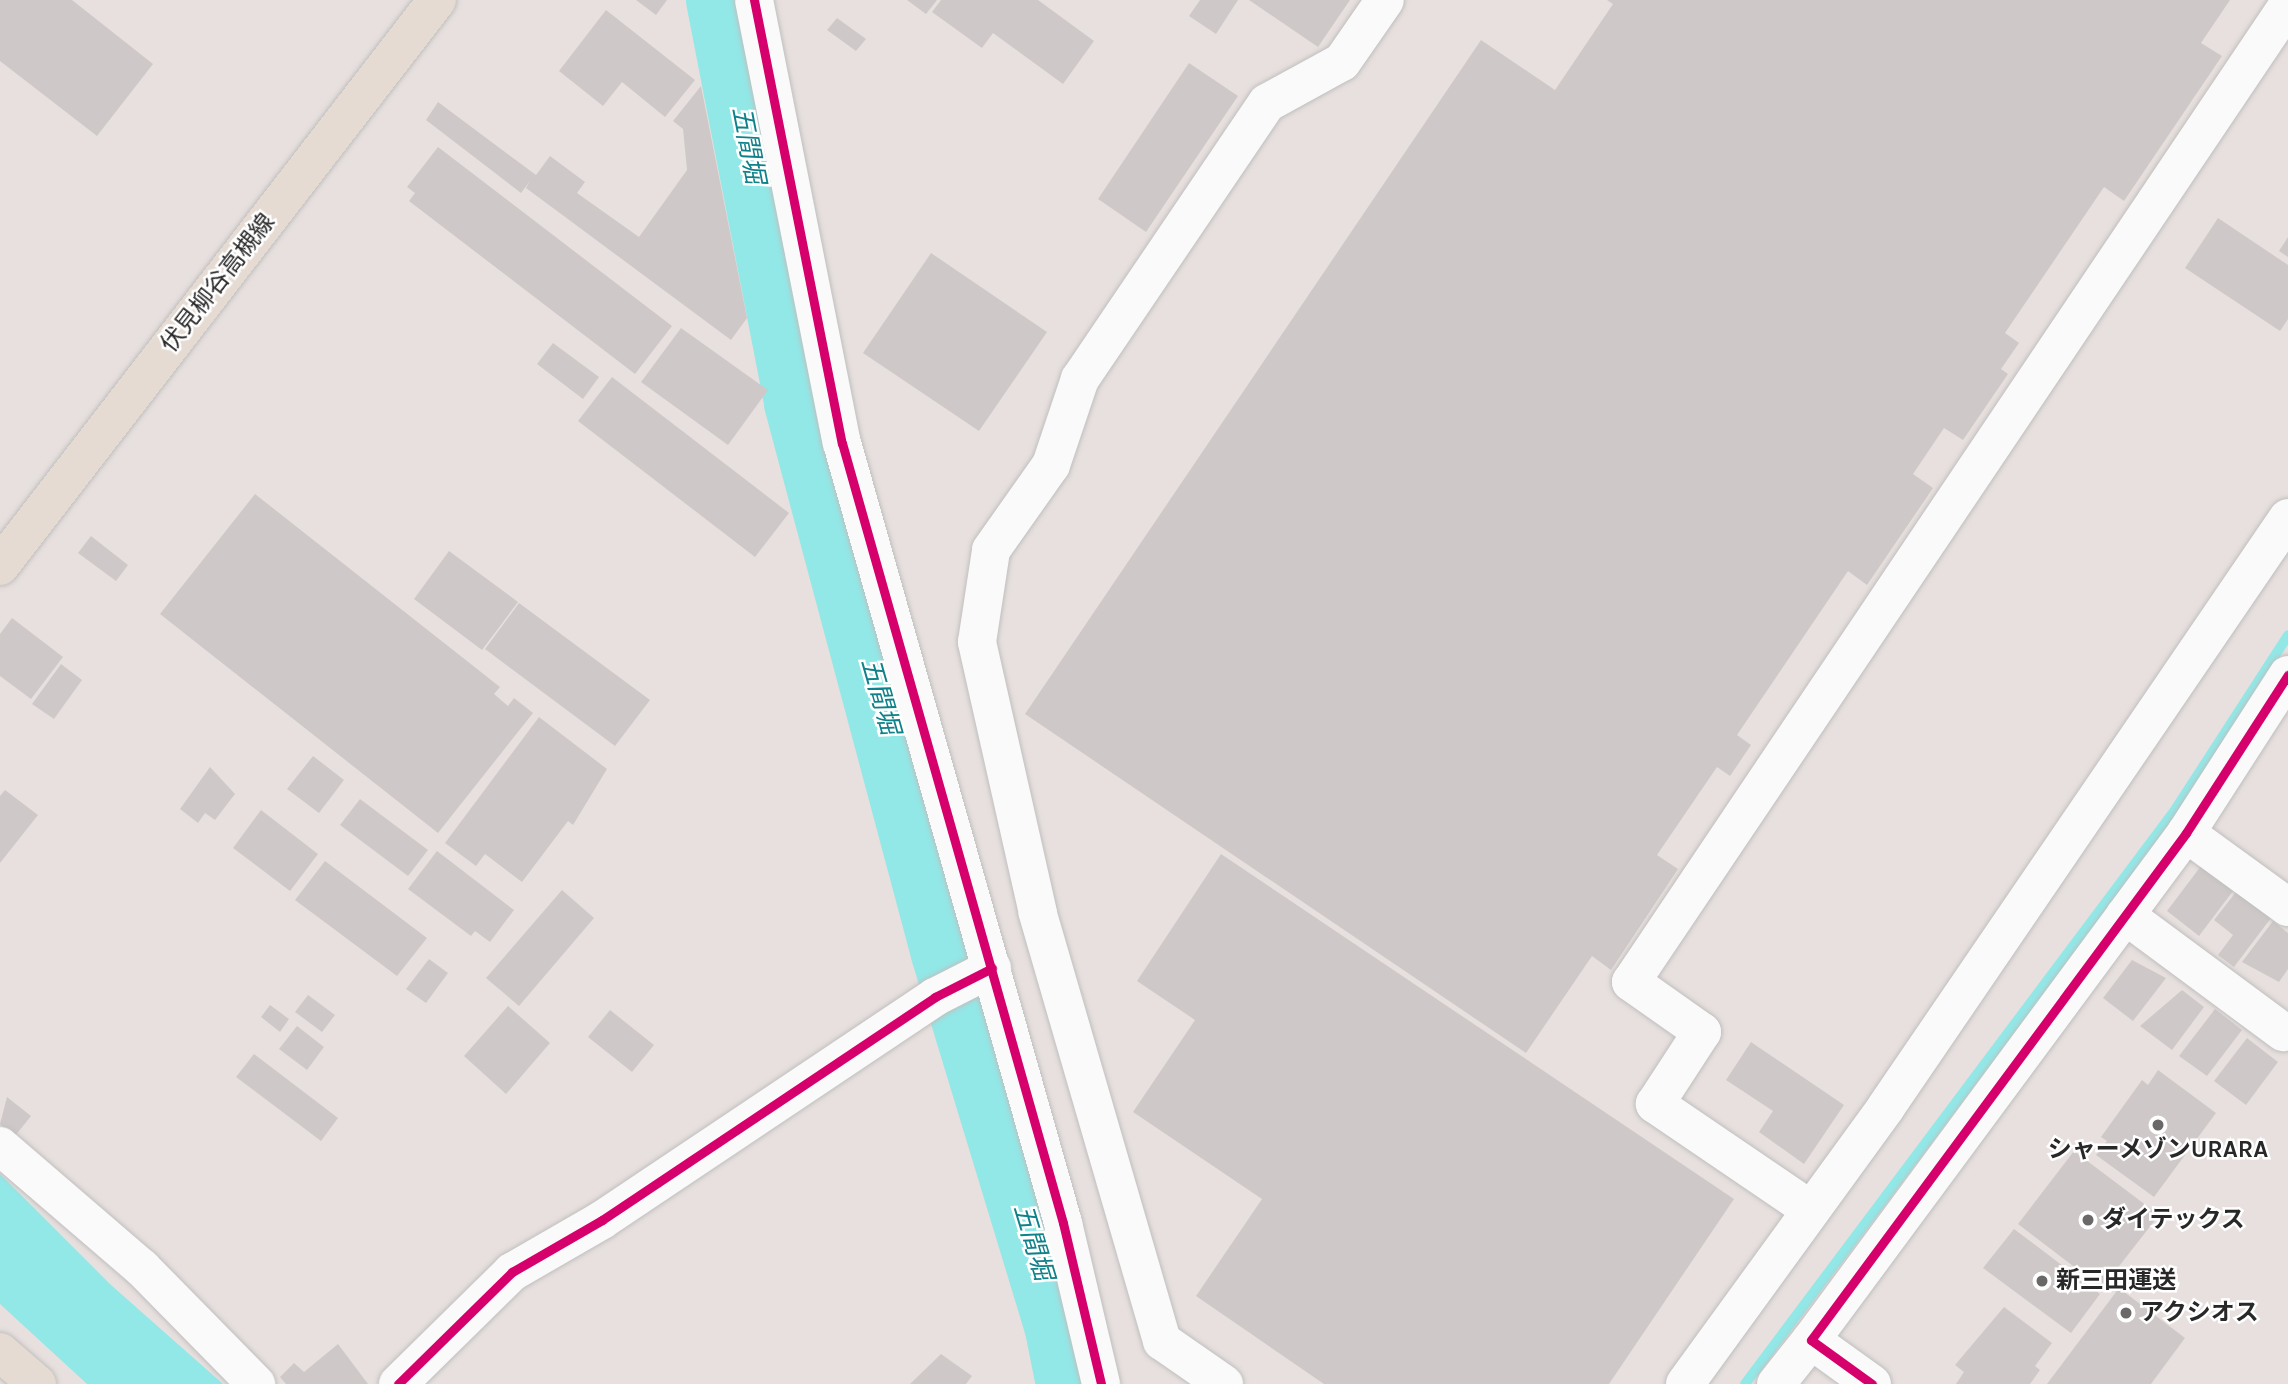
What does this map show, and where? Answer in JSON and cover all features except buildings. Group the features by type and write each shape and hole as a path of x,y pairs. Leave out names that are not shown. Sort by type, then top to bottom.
{"main road":[{"name":"伏見柳谷高槻線","path":"0,566 437,0"},
{"path":"0,1352 37,1384"}],"street":[{"path":"754,0 842,443 981,974 1101,1384"},
{"path":"1224,1384 1162,1341 1038,913 977,642 991,550 1051,464 1080,379 1267,103 1342,62 1385,0"},
{"path":"1811,1210 1656,1104 1702,1032 1631,982 2282,28"},
{"path":"1685,1384 1811,1210 2288,518"},
{"path":"1776,1384 2182,838 2288,675"},
{"path":"2182,838 2288,907"},
{"path":"2125,915 2283,1032"},
{"path":"398,1384 512,1272 602,1220 935,997 981,974"},
{"path":"0,1146 142,1268 256,1384"},
{"path":"1811,1340 1872,1384"}],"water":[{"path":"0,1174 111,1285 223,1384 87,1384 0,1304"}],"waterway":[{"name":"五間堀","path":"720,0 798,403 945,953 1058,1324 1070,1384"},
{"path":"1745,1384 2175,810 2288,635"}],"cycle path":[{"path":"754,0 842,443 1063,1223 1101,1384"},
{"path":"1872,1384 1811,1340 2186,833 2288,675"},
{"path":"398,1384 512,1272 602,1220 935,997 992,968"}],"place":[{"name":"シャーメゾンURARA","path":"2158,1125"},
{"name":"ダイテックス","path":"2088,1220"},
{"name":"新三田運送","path":"2042,1281"},
{"name":"アクシオス","path":"2126,1313"}]}
